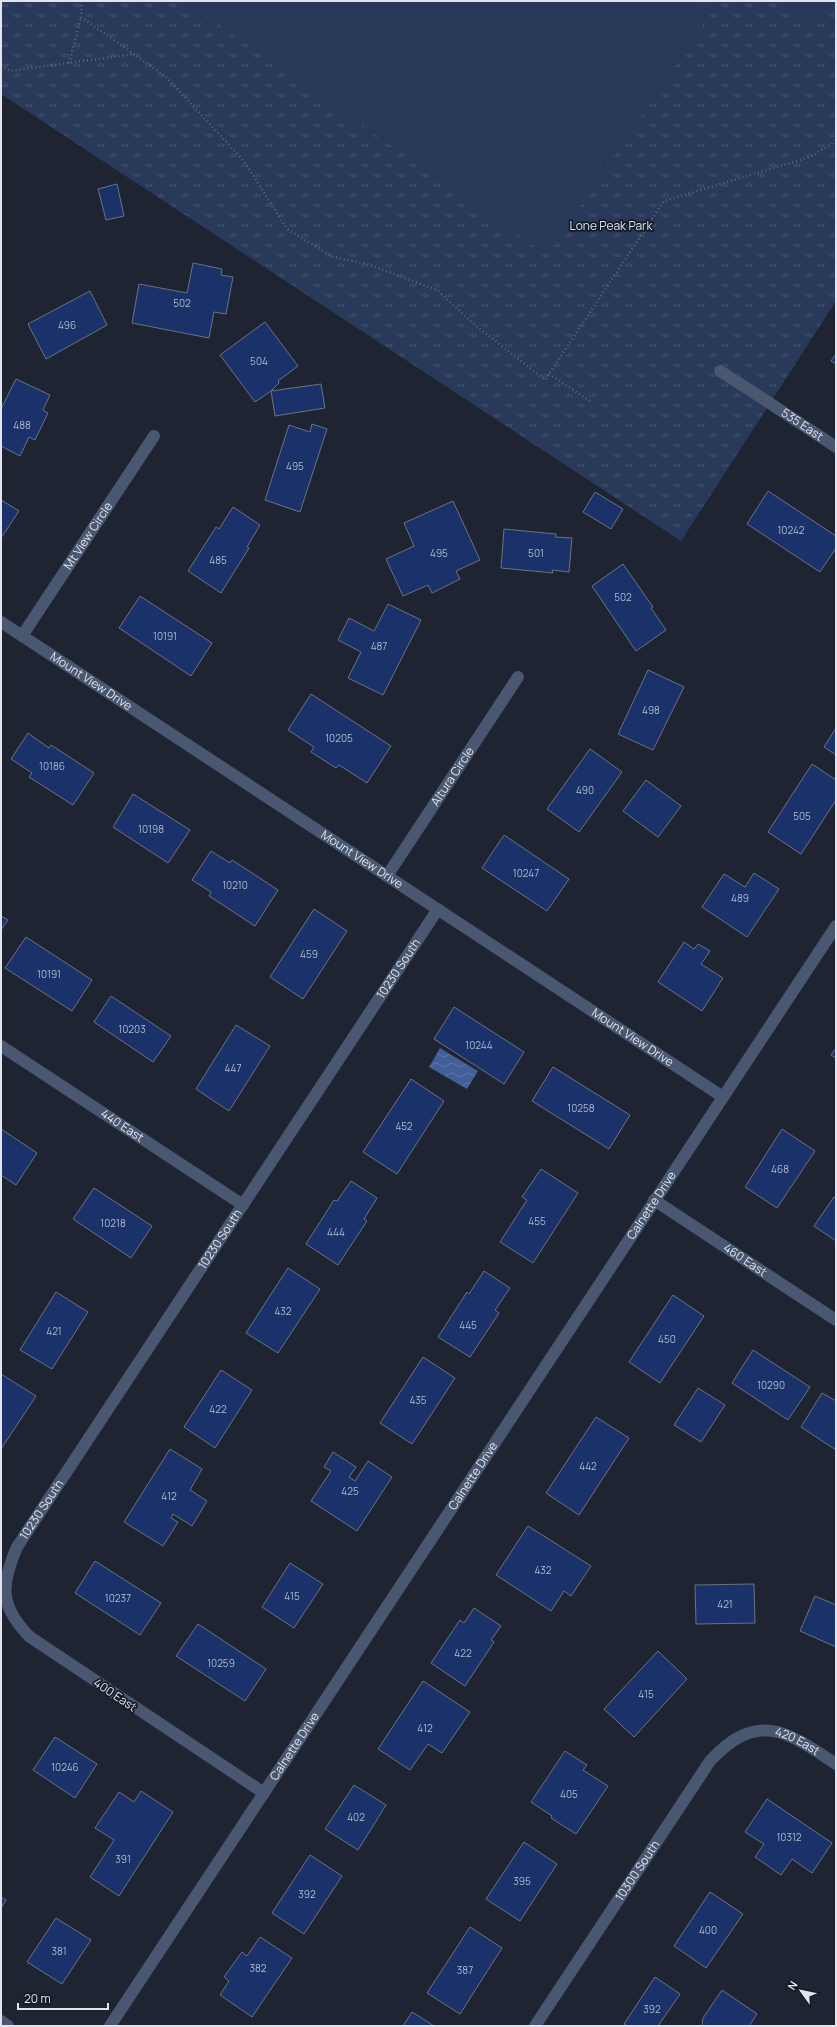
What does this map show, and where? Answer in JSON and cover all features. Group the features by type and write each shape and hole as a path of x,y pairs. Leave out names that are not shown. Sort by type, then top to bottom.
{"street":[{"name":"535 East","path":"720,371 836,447"},
{"name":"Mt View Circle","path":"22,636 154,436"},
{"name":"Mount View Drive","path":"1,622 723,1097"},
{"name":"Altura Circle","path":"387,876 518,677"},
{"name":"10230 South","path":"6,1572 17,1547 438,909"},
{"name":"Calnette Drive","path":"110,2026 836,926"},
{"name":"440 East","path":"1,1046 243,1205"},
{"name":"460 East","path":"654,1200 836,1320"},
{"name":"400 East","path":"6,1572 3,1588 5,1603 11,1617 30,1637 264,1793"},
{"name":"420 East","path":"754,1731 771,1731 787,1734 802,1741 836,1764"},
{"name":"10300 South","path":"535,2026 710,1761 722,1748 737,1738 754,1731"},
{"path":"1,2021 8,2026"}],"path":[{"path":"69,63 82,17 82,1"},
{"path":"82,17 165,76 244,161 287,229 333,257 367,264 437,290 475,326 545,380 664,201 810,157 836,141"},
{"path":"1,66 10,71 134,54"},
{"path":"548,374 590,401"}],"green space":[{"name":"Lone Peak Park","path":"1,1 836,1 836,301 681,541 1,94"},
{"path":"186,1 698,1 712,11 547,255"},
{"path":"781,1 832,1 814,26"}],"water":[{"path":"440,1048 478,1071 467,1089 429,1067"}],"building":[{"path":"117,184 124,216 106,220 98,189"},
{"path":"193,263 222,269 221,275 233,277 226,314 214,312 209,338 132,323 139,284 187,293"},
{"path":"90,291 107,325 46,359 28,324"},
{"path":"265,322 298,366 278,381 279,383 271,391 255,402 220,355"},
{"path":"836,354 836,364 831,361"},
{"path":"16,379 50,395 43,410 48,413 35,440 29,437 20,456 1,446 1,409"},
{"path":"321,384 325,408 275,416 271,391"},
{"path":"312,424 327,429 300,512 265,500 289,425 310,432"},
{"path":"768,491 836,536 836,548 820,572 747,524"},
{"path":"595,492 623,509 611,529 583,512"},
{"path":"1,500 19,511 1,538"},
{"path":"453,501 480,560 456,571 460,579 432,593 428,585 403,596 386,559 414,546 404,523"},
{"path":"233,507 260,525 247,547 249,548 221,593 188,571 216,527 219,529"},
{"path":"504,529 556,534 555,537 572,538 569,572 552,570 553,573 501,568"},
{"path":"623,564 653,607 651,608 666,630 636,651 592,586"},
{"path":"140,596 212,643 191,676 119,628"},
{"path":"388,604 421,620 383,695 348,678 361,652 338,640 349,618 374,631"},
{"path":"648,670 684,687 653,750 618,734"},
{"path":"311,694 391,746 367,783 339,765 336,768 311,752 314,747 288,730"},
{"path":"836,728 836,755 824,747"},
{"path":"28,733 49,748 51,745 94,773 73,805 29,777 32,773 11,759"},
{"path":"590,749 622,772 579,832 547,809"},
{"path":"812,764 836,780 836,800 801,854 768,832"},
{"path":"646,780 681,806 658,837 623,811"},
{"path":"133,794 190,830 168,863 113,827"},
{"path":"504,835 569,879 547,911 482,868"},
{"path":"211,851 230,863 232,860 278,890 255,926 209,896 211,892 192,880"},
{"path":"754,873 779,889 747,937 702,907 724,874 745,887"},
{"path":"314,909 347,931 303,999 270,977"},
{"path":"1,916 8,920 1,930"},
{"path":"26,937 92,980 72,1011 5,968"},
{"path":"684,942 694,949 698,944 710,951 701,964 723,978 702,1011 658,982"},
{"path":"111,996 171,1036 153,1062 94,1022"},
{"path":"454,1007 524,1052 504,1084 434,1039"},
{"path":"236,1025 270,1046 229,1111 196,1089"},
{"path":"836,1048 836,1058 831,1055"},
{"path":"553,1067 630,1115 609,1149 532,1101"},
{"path":"411,1079 444,1101 397,1174 363,1152"},
{"path":"1,1129 37,1153 16,1185 1,1175"},
{"path":"782,1129 815,1151 777,1208 745,1187"},
{"path":"541,1169 578,1193 533,1263 500,1242 527,1200 522,1197"},
{"path":"351,1181 377,1198 364,1219 367,1221 338,1265 306,1244 334,1200 337,1201"},
{"path":"94,1188 152,1226 131,1258 73,1219"},
{"path":"834,1197 836,1199 836,1241 814,1226"},
{"path":"288,1268 320,1289 278,1353 246,1333"},
{"path":"484,1271 510,1288 495,1310 499,1313 470,1357 438,1337 467,1292 469,1294"},
{"path":"56,1292 88,1312 52,1369 20,1350"},
{"path":"673,1295 704,1316 660,1383 629,1362"},
{"path":"753,1350 810,1387 788,1420 732,1383"},
{"path":"423,1357 455,1378 412,1444 380,1423"},
{"path":"221,1370 252,1390 215,1448 184,1427"},
{"path":"1,1374 36,1396 1,1449"},
{"path":"698,1388 725,1405 701,1442 674,1425"},
{"path":"822,1393 836,1401 836,1450 801,1427"},
{"path":"596,1417 629,1438 579,1515 546,1493"},
{"path":"170,1449 202,1469 190,1490 207,1501 192,1526 173,1514 171,1518 178,1522 163,1546 124,1522"},
{"path":"333,1452 356,1467 349,1477 355,1481 368,1461 392,1477 357,1531 311,1501 331,1471 324,1467"},
{"path":"528,1526 591,1566 571,1596 564,1591 551,1611 496,1575"},
{"path":"95,1561 161,1603 140,1635 75,1593"},
{"path":"290,1563 323,1584 294,1628 262,1607"},
{"path":"754,1584 755,1623 696,1624 695,1585"},
{"path":"815,1596 836,1605 836,1647 800,1631"},
{"path":"474,1608 501,1626 491,1640 494,1642 465,1686 431,1663 460,1620 464,1623"},
{"path":"198,1624 266,1669 245,1701 176,1656"},
{"path":"658,1651 687,1679 634,1737 604,1709"},
{"path":"423,1681 470,1712 442,1753 428,1744 410,1770 378,1749"},
{"path":"55,1737 97,1764 75,1798 33,1770"},
{"path":"565,1751 587,1765 583,1770 608,1786 576,1834 551,1818 552,1816 531,1802"},
{"path":"354,1785 386,1805 358,1850 325,1829"},
{"path":"141,1791 173,1812 119,1896 90,1877 114,1840 95,1828 119,1792 134,1802"},
{"path":"767,1799 832,1843 812,1873 792,1859 781,1875 755,1857 764,1844 745,1832"},
{"path":"524,1842 557,1864 520,1921 486,1899"},
{"path":"310,1855 342,1876 304,1934 272,1913"},
{"path":"710,1892 743,1914 706,1968 674,1946"},
{"path":"1,1897 6,1900 1,1908"},
{"path":"56,1918 91,1940 62,1984 27,1962"},
{"path":"470,1927 502,1948 460,2014 427,1993"},
{"path":"260,1937 292,1958 252,2017 220,1995 229,1981 224,1977 242,1952 247,1956"},
{"path":"655,1977 680,1994 658,2026 627,2026 624,2024"},
{"path":"722,1990 757,2014 749,2026 702,2026 703,2018"},
{"path":"412,2012 434,2026 403,2026"}]}
